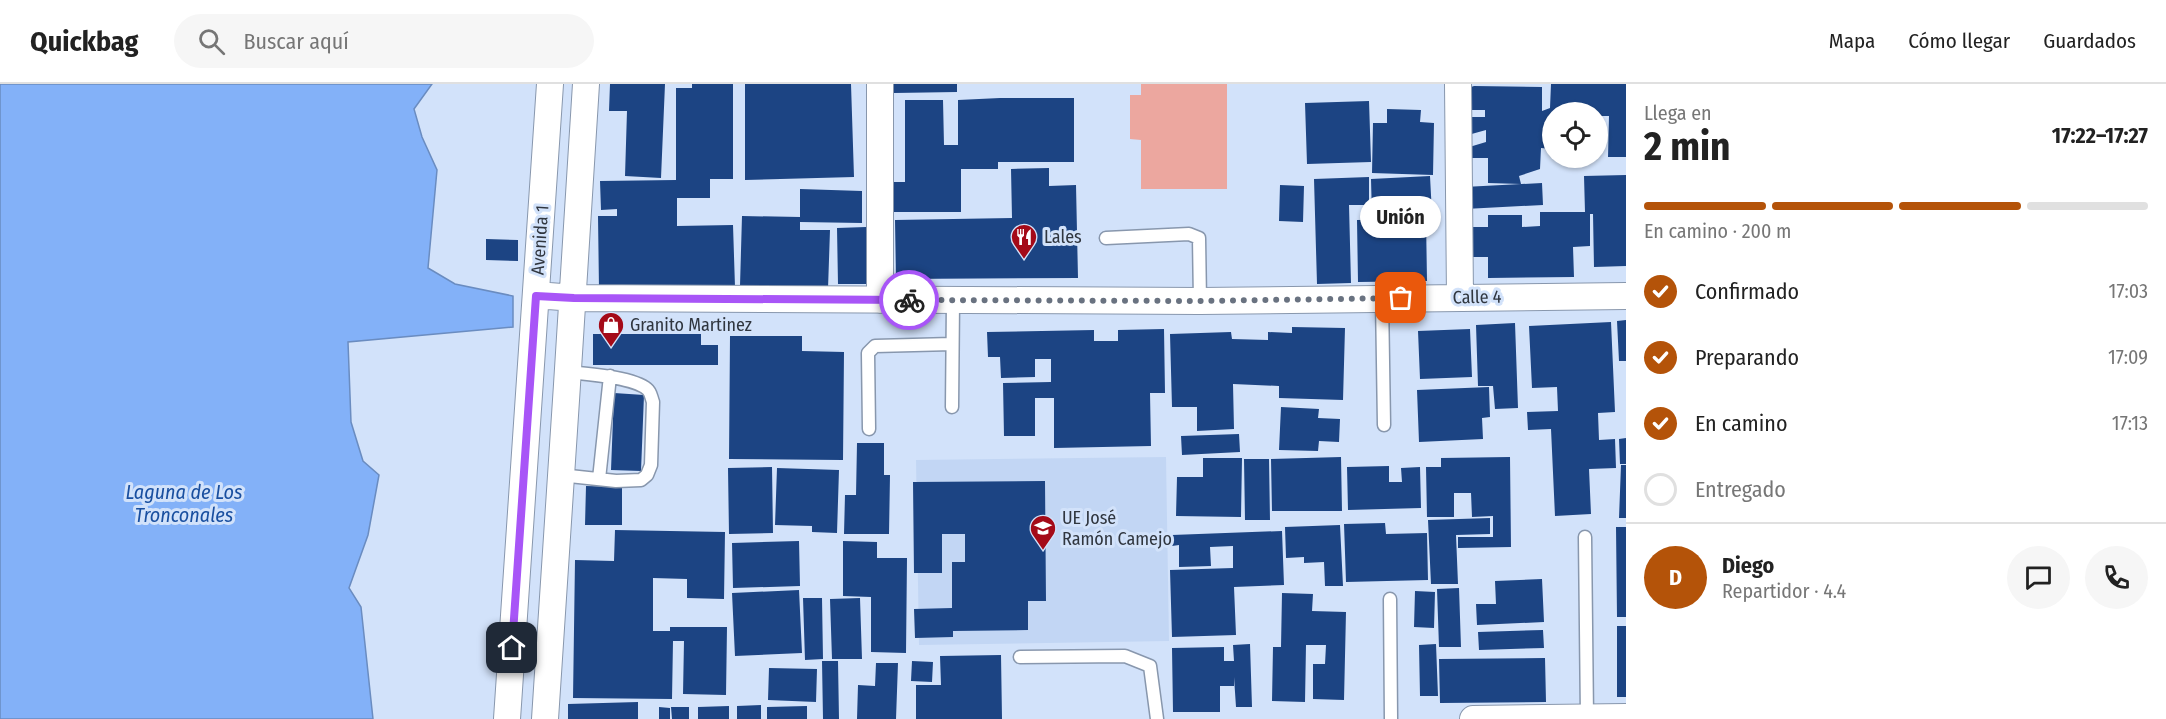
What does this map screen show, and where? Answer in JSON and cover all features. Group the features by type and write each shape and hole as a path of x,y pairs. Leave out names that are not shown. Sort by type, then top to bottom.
{"street":[{"name":"Avenida 1","path":"507,719 550,84"},
{"name":"Avenida 1","path":"545,719 560,475 574,298 586,84"},
{"path":"880,84 880,300"},
{"path":"1458,84 1460,298"},
{"name":"Calle 4","path":"536,296 952,301 1200,301 1626,296"},
{"path":"1473,719 1626,717"}],"lane":[{"path":"1106,238 1189,234 1198,238 1200,301"},
{"path":"1382,299 1384,425"},
{"path":"952,301 952,406"},
{"path":"869,429 868,353 875,346 952,344"},
{"path":"560,475 641,480 647,475 651,465 652,402 650,391 645,387 610,376 568,372"},
{"path":"598,479 610,376"},
{"path":"1585,537 1587,718"},
{"path":"1390,599 1391,719"},
{"path":"1020,657 1125,656 1136,659 1150,666 1157,719"}],"shaded area":[{"path":"1141,84 1227,84 1227,189 1141,189 1141,140 1130,139 1130,95 1141,95"},
{"name":"UE José Ramón Camejo","path":"1166,457 1169,641 919,645 916,460"}],"water":[{"name":"Laguna de Los Tronconales","path":"0,84 432,84 414,109 422,137 437,170 428,268 455,284 513,296 513,327 348,342 351,422 363,461 379,475 368,535 349,588 361,607 373,719 0,719"}],"building":[{"path":"610,84 665,84 661,178 625,176 627,111 609,111"},
{"path":"692,84 733,84 733,179 710,179 710,198 677,198 677,226 733,225 735,287 599,289 598,216 617,216 617,209 601,210 600,181 676,180 676,88 692,88"},
{"path":"745,84 851,84 854,177 745,180"},
{"path":"893,84 957,84 957,92 894,93"},
{"path":"1551,84 1626,84 1626,157 1608,157 1608,102 1550,102"},
{"path":"1474,86 1542,87 1540,169 1519,176 1521,184 1488,183 1488,158 1468,158 1466,148 1486,142 1486,130 1468,135 1463,117 1485,117 1485,110 1462,110 1462,90"},
{"path":"1074,98 1074,162 998,162 998,169 961,169 961,212 893,212 893,182 905,182 905,100 943,100 944,145 958,145 958,100"},
{"path":"1369,101 1371,162 1307,164 1305,103"},
{"path":"1387,109 1421,110 1420,122 1434,123 1433,175 1372,173 1373,123 1387,123"},
{"path":"1049,168 1049,186 1076,185 1078,278 896,279 895,220 1012,218 1011,169"},
{"path":"1626,175 1626,266 1594,267 1593,214 1590,214 1590,246 1573,247 1574,277 1488,278 1488,257 1466,257 1465,227 1488,227 1488,215 1522,215 1522,227 1540,226 1540,212 1585,212 1584,176"},
{"path":"1430,176 1432,214 1372,217 1371,179"},
{"path":"1369,177 1369,205 1349,205 1351,283 1317,284 1314,179"},
{"path":"1542,183 1543,205 1465,209 1464,187"},
{"path":"1280,185 1304,186 1303,222 1279,221"},
{"path":"800,189 862,191 862,223 800,222 800,230 830,230 828,289 740,286 742,216 800,217"},
{"path":"1426,219 1427,281 1358,282 1357,220"},
{"path":"866,227 866,284 838,284 837,228"},
{"path":"486,239 518,240 518,261 486,260"},
{"path":"1626,320 1626,361 1619,361 1617,321"},
{"path":"1611,322 1615,412 1598,413 1599,440 1615,439 1616,468 1589,469 1591,514 1555,516 1551,429 1528,430 1527,412 1558,411 1557,387 1532,388 1529,326"},
{"path":"1515,323 1518,408 1495,409 1493,386 1478,386 1476,325"},
{"path":"1292,327 1345,328 1343,400 1279,398 1279,386 1233,384 1234,429 1197,431 1197,407 1172,407 1170,334 1231,332 1232,339 1268,340 1268,332 1292,333"},
{"path":"1164,329 1165,393 1150,393 1151,446 1054,448 1054,398 1035,398 1035,436 1004,436 1003,383 1051,382 1051,359 1035,359 1035,377 1001,378 1000,357 988,357 987,332 1094,330 1094,341 1118,341 1118,330"},
{"path":"1470,329 1472,377 1420,379 1418,331"},
{"path":"593,334 701,334 701,345 718,345 718,365 593,365"},
{"path":"730,336 802,336 802,351 844,352 843,460 729,459"},
{"path":"1489,387 1490,417 1482,418 1483,439 1419,442 1417,390"},
{"path":"614,393 644,395 641,471 611,470"},
{"path":"1281,407 1319,409 1318,418 1340,419 1339,442 1319,441 1318,451 1279,450"},
{"path":"1239,434 1240,452 1182,455 1181,436"},
{"path":"1626,438 1626,464 1620,464 1619,439"},
{"path":"857,443 884,443 884,475 890,475 889,534 844,534 845,495 856,495"},
{"path":"1341,457 1342,511 1272,511 1271,459"},
{"path":"1510,457 1511,547 1458,548 1458,537 1493,537 1493,516 1472,517 1471,493 1454,493 1454,517 1427,517 1426,467 1441,467 1441,458"},
{"path":"1203,458 1242,458 1241,517 1176,516 1177,477 1203,477"},
{"path":"1244,459 1269,459 1270,520 1245,520"},
{"path":"1621,465 1626,465 1626,518 1619,518"},
{"path":"1389,466 1389,482 1402,482 1401,468 1420,467 1421,508 1348,510 1347,467"},
{"path":"772,467 773,533 729,534 728,468"},
{"path":"777,468 839,470 837,533 812,532 812,526 775,525"},
{"path":"1045,481 1046,601 1028,601 1028,630 953,631 953,637 915,638 914,609 952,608 952,562 965,562 965,534 942,534 942,573 914,573 913,482"},
{"path":"586,486 622,487 622,525 585,525"},
{"path":"1490,518 1490,534 1456,535 1458,584 1431,584 1428,520"},
{"path":"1385,523 1386,534 1427,533 1428,580 1346,582 1344,524"},
{"path":"1340,525 1343,586 1325,586 1324,562 1304,563 1304,557 1286,558 1285,527"},
{"path":"1616,527 1626,527 1626,617 1617,617"},
{"path":"615,530 725,532 724,599 687,598 687,579 653,578 653,631 670,631 670,627 727,627 726,695 683,694 684,641 673,641 672,699 573,698 575,560 614,561"},
{"path":"1282,531 1284,585 1234,587 1236,635 1172,637 1170,570 1233,568 1233,546 1210,547 1211,566 1179,567 1179,545 1172,546 1172,535"},
{"path":"799,541 800,586 733,588 732,543"},
{"path":"843,541 877,542 877,558 907,558 906,653 871,652 871,597 843,596"},
{"path":"1542,579 1544,622 1477,625 1476,604 1496,604 1495,581"},
{"path":"1459,588 1461,647 1439,647 1437,589"},
{"path":"799,590 802,653 735,656 732,593"},
{"path":"1415,591 1435,592 1434,628 1414,627"},
{"path":"1282,593 1313,594 1312,611 1346,612 1344,700 1313,699 1313,664 1325,664 1326,645 1306,645 1305,702 1272,701 1273,647 1281,647"},
{"path":"803,598 822,598 823,659 805,660"},
{"path":"860,598 862,659 832,659 830,599"},
{"path":"1617,626 1626,626 1626,697 1617,697"},
{"path":"1543,630 1544,648 1479,650 1478,632"},
{"path":"1250,644 1252,707 1236,707 1234,677 1234,686 1220,686 1220,712 1173,712 1172,648 1224,647 1224,661 1234,661 1233,645"},
{"path":"1436,644 1438,696 1420,696 1419,645"},
{"path":"1001,655 1002,719 916,719 916,685 941,685 940,656"},
{"path":"1545,658 1546,702 1440,703 1439,659"},
{"path":"822,661 838,661 839,719 823,719"},
{"path":"912,661 933,662 932,682 911,681"},
{"path":"876,663 898,663 896,719 857,719 858,685 875,686"},
{"path":"769,668 817,669 816,702 768,700"},
{"path":"638,702 638,719 568,719 568,704"},
{"path":"761,705 761,719 737,719 737,706"},
{"path":"729,706 729,719 698,719 698,707"},
{"path":"807,706 807,719 767,719 767,707"},
{"path":"659,707 670,708 670,719 659,719"},
{"path":"671,707 689,707 689,719 672,719"}],"way so far":[{"path":"909,300 1200,301 1401,298"}],"place":[{"name":"Lales","path":"1024,260"},
{"name":"Unión","path":"1401,298"},
{"name":"Granito Martinez","path":"611,348"},
{"name":"UE José Ramón Camejo","path":"1043,551"}],"route":[{"path":"512,648 536,296 909,300"}]}
